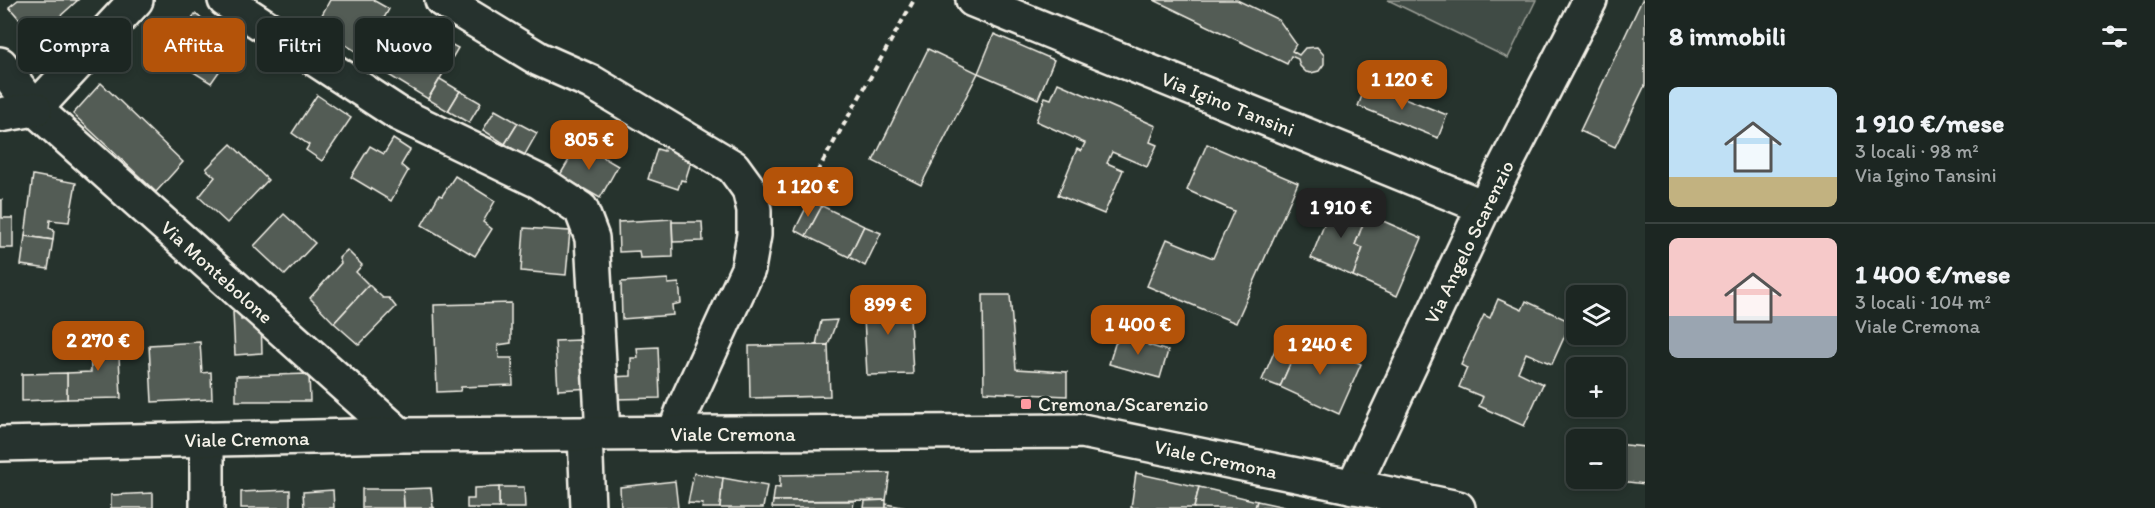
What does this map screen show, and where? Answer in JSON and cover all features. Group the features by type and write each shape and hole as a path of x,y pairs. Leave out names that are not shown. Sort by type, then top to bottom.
{"street":[{"path":"0,115 35,109 136,0"},
{"path":"225,0 399,114 540,182 581,209 592,238 594,434 588,508"},
{"path":"442,0 539,58 591,82 733,167 749,189 754,210 754,236 748,269 674,434"},
{"name":"Via Igino Tansini","path":"973,0 1484,207"},
{"name":"Via Angelo Scarenzio","path":"1353,487 1484,207 1590,0"},
{"name":"Via Montebolone","path":"0,64 35,109 400,435"},
{"name":"Viale Cremona","path":"0,444 400,435 1082,431 1458,508"},
{"path":"207,440 207,508"}],"path":[{"path":"754,210 812,181 914,0"}],"shaded area":[{"path":"1388,0 1536,0 1508,58"}],"building":[{"path":"18,0 78,0 58,18 19,18 9,7"},
{"path":"330,0 373,0 389,9 384,18 355,18 355,51 343,43 343,18 320,18"},
{"path":"1154,0 1237,0 1279,20 1296,44 1292,51 1299,55 1305,48 1317,47 1324,55 1324,64 1319,71 1306,72 1300,66 1298,59 1291,56 1287,64"},
{"path":"1642,0 1645,0 1645,85 1615,147 1580,131"},
{"path":"994,34 1054,60 1038,99 978,73"},
{"path":"453,45 458,48 453,56"},
{"path":"928,49 978,73 921,185 873,161"},
{"path":"193,72 219,72 211,83"},
{"path":"388,72 444,72 428,99 387,74"},
{"path":"440,79 460,91 448,111 428,99"},
{"path":"101,83 183,162 156,192 73,114"},
{"path":"1058,83 1156,126 1150,142 1157,145 1147,167 1112,152 1107,163 1123,170 1104,214 1058,195 1077,149 1081,151 1085,143 1036,121 1045,97 1051,99"},
{"path":"1367,83 1447,115 1438,138 1358,106"},
{"path":"460,91 481,103 469,123 448,111"},
{"path":"317,95 351,118 322,161 306,150 309,145 292,133"},
{"path":"495,110 518,123 505,144 483,130"},
{"path":"518,123 537,133 524,156 505,144"},
{"path":"393,139 410,150 401,165 408,171 391,201 351,177 370,146 384,154"},
{"path":"666,141 695,149 685,181 681,180 678,189 648,179 657,149 664,151"},
{"path":"579,143 618,166 600,198 560,175"},
{"path":"231,144 268,180 227,223 199,197 215,177 206,169"},
{"path":"1207,144 1298,183 1236,323 1147,286 1167,239 1213,258 1234,211 1187,190"},
{"path":"33,175 76,183 69,222 50,220 49,228 54,230 53,240 25,236"},
{"path":"455,176 495,201 483,222 492,229 475,256 422,225 439,195 442,196"},
{"path":"0,200 2,200 2,218 13,218 13,248 0,248"},
{"path":"810,200 822,206 806,236 795,230"},
{"path":"1334,200 1367,214 1355,245 1363,248 1353,276 1311,258"},
{"path":"822,206 864,226 849,257 806,236"},
{"path":"284,214 315,243 285,275 254,246"},
{"path":"1367,214 1422,238 1397,296 1353,276 1363,248 1355,245"},
{"path":"672,219 673,257 640,258 639,251 619,252 618,222"},
{"path":"672,222 702,222 703,241 673,242"},
{"path":"864,226 881,233 865,266 849,257"},
{"path":"524,228 570,231 566,275 521,271"},
{"path":"25,236 53,240 48,269 21,265"},
{"path":"347,250 362,265 356,272 369,285 334,323 310,298 341,263 339,258"},
{"path":"668,279 668,284 679,283 681,303 672,305 673,315 622,319 621,282"},
{"path":"369,285 383,298 389,298 396,307 359,345 334,323"},
{"path":"983,295 1010,295 1016,369 1067,372 1067,396 984,392"},
{"path":"909,298 913,374 867,375 863,299"},
{"path":"1498,299 1522,310 1526,301 1566,320 1566,333 1552,364 1526,353 1518,372 1543,384 1524,426 1479,406 1483,397 1459,387 1467,368 1461,365 1484,315 1490,318"},
{"path":"511,303 511,343 498,345 499,358 512,358 513,385 461,387 460,391 437,392 434,305"},
{"path":"233,312 241,312 241,320 261,319 262,353 235,355"},
{"path":"837,320 828,345 816,345 821,321"},
{"path":"1284,329 1302,337 1280,387 1262,380"},
{"path":"1124,332 1149,339 1148,345 1168,351 1160,378 1109,364 1115,344"},
{"path":"118,334 121,398 67,399 67,373 91,372 90,335"},
{"path":"1302,337 1361,364 1339,414 1280,387"},
{"path":"580,340 582,367 591,366 592,388 558,390 555,341"},
{"path":"200,342 202,373 211,372 212,399 152,402 149,345"},
{"path":"828,345 830,396 750,398 749,346"},
{"path":"658,347 660,398 615,399 611,377 631,376 631,358 638,358 637,348"},
{"path":"67,373 67,399 22,401 22,374"},
{"path":"309,374 310,401 236,401 236,376"},
{"path":"1626,445 1645,447 1645,484 1626,482"},
{"path":"694,473 723,478 720,508 702,508 703,504 688,503"},
{"path":"890,473 886,500 773,501 775,487 780,488 780,475"},
{"path":"1136,473 1199,487 1194,508 1131,508"},
{"path":"723,478 767,486 763,508 720,508"},
{"path":"675,481 678,508 621,508 620,487"},
{"path":"499,487 524,487 525,508 499,508"},
{"path":"499,487 499,508 467,508 467,499 474,499 474,488"},
{"path":"1199,487 1257,501 1255,508 1194,508"},
{"path":"431,488 435,508 404,508 403,489"},
{"path":"362,489 403,489 404,508 362,508"},
{"path":"290,490 290,508 241,508 241,492"},
{"path":"333,490 334,508 304,508 303,492"},
{"path":"153,493 153,508 111,508 111,495"},
{"path":"886,500 886,508 864,508 865,501"},
{"path":"773,501 854,501 853,508 772,508"},
{"path":"1257,501 1289,508 1255,508"},
{"path":"886,504 907,508 886,508"}],"place":[{"name":"Cremona/Scarenzio","path":"1026,404"}]}
